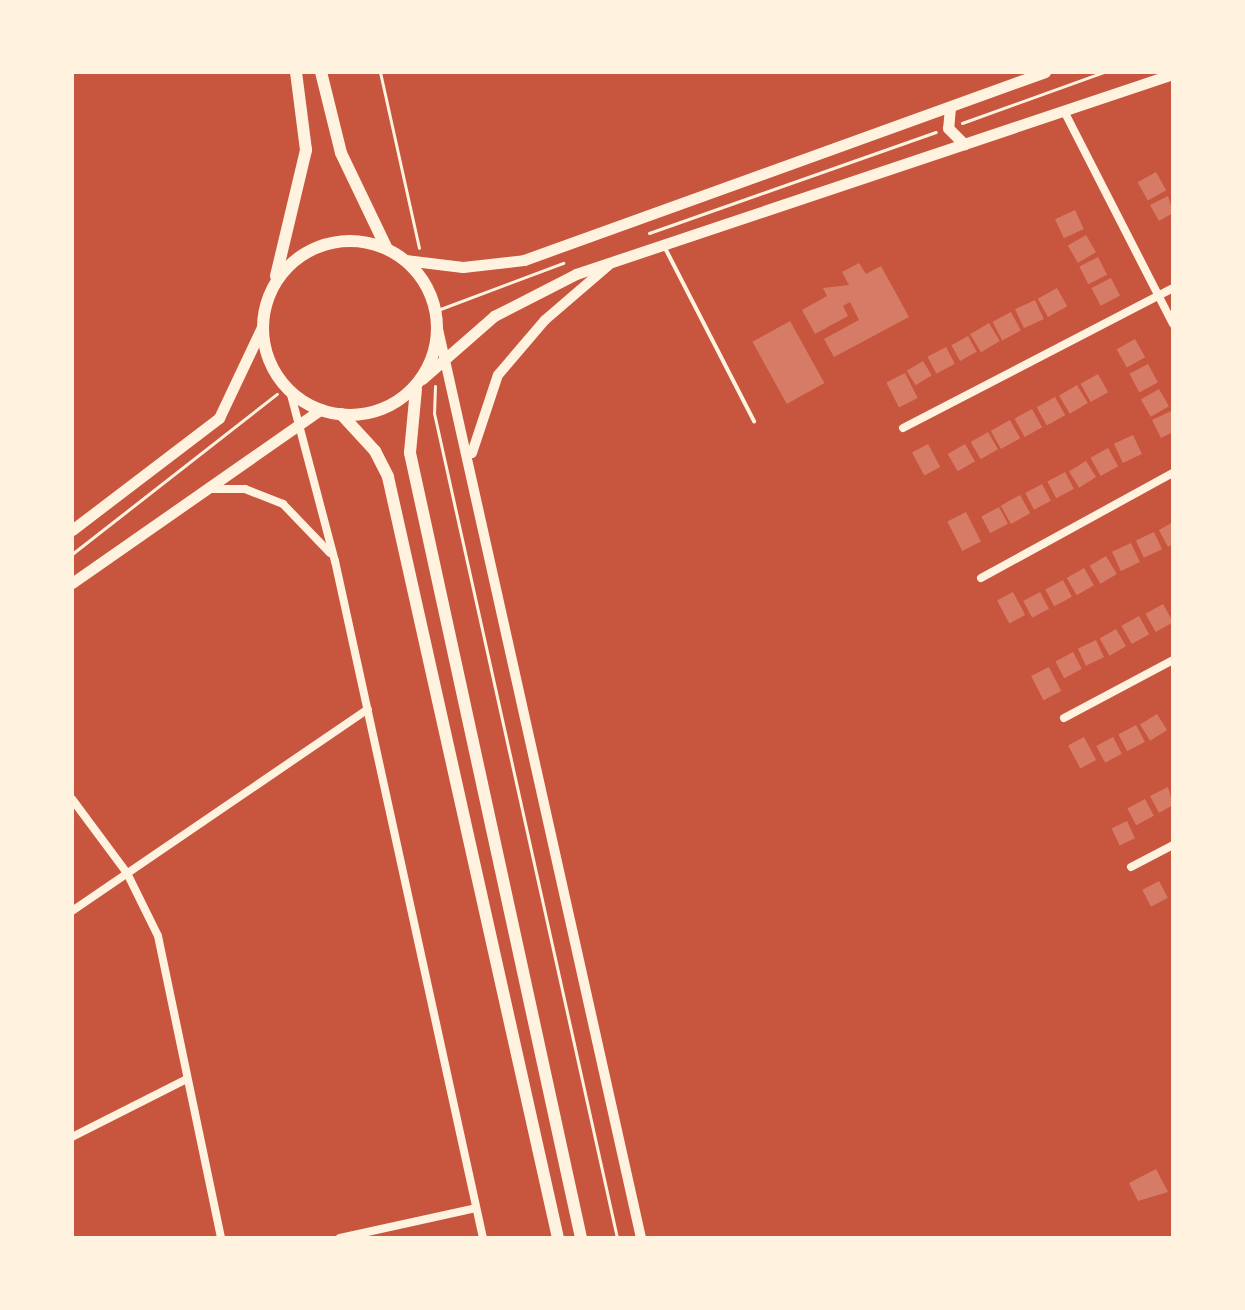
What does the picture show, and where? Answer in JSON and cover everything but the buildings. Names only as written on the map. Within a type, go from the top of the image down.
[{"type":"main road","points":[[72,530],[219,418],[250,364],[263,325],[306,150],[296,72]]},
{"type":"main road","points":[[321,72],[341,153],[387,249]]},
{"type":"main road","points":[[405,260],[421,263],[524,260],[1045,72]]},
{"type":"main road","points":[[263,325],[265,349],[287,388],[321,409],[341,414],[382,409],[419,384],[494,316],[617,258],[1064,111],[1148,77],[1173,74]]},
{"type":"main road","points":[[950,107],[948,128],[964,144]]},
{"type":"main road","points":[[273,286],[303,254],[324,245],[348,241],[387,249],[405,260],[423,279],[435,311],[438,329],[419,384],[410,453],[581,1238]]},
{"type":"main road","points":[[72,583],[321,409]]},
{"type":"main road","points":[[341,414],[388,477],[558,1238]]},
{"type":"street","points":[[1064,111],[1173,324]]},
{"type":"street","points":[[472,475],[476,427],[498,375],[545,320],[617,258]]},
{"type":"street","points":[[903,428],[1173,288]]},
{"type":"street","points":[[438,329],[641,1238]]},
{"type":"street","points":[[287,388],[335,561],[483,1238]]},
{"type":"street","points":[[981,578],[1173,473]]},
{"type":"street","points":[[206,489],[245,489],[283,504],[335,561]]},
{"type":"street","points":[[1064,718],[1173,660]]},
{"type":"street","points":[[72,911],[368,709]]},
{"type":"street","points":[[72,799],[127,873],[162,948],[185,1080],[221,1238]]},
{"type":"street","points":[[1131,867],[1173,845]]},
{"type":"street","points":[[72,1137],[185,1080]]},
{"type":"street","points":[[340,1238],[476,1208]]},
{"type":"lane","points":[[662,242],[754,421]]},
{"type":"path","points":[[380,72],[421,263]]},
{"type":"path","points":[[646,234],[1104,72]]},
{"type":"path","points":[[435,311],[575,259]]},
{"type":"path","points":[[436,368],[434,413],[617,1238]]},
{"type":"path","points":[[72,554],[175,480],[287,388]]}]
